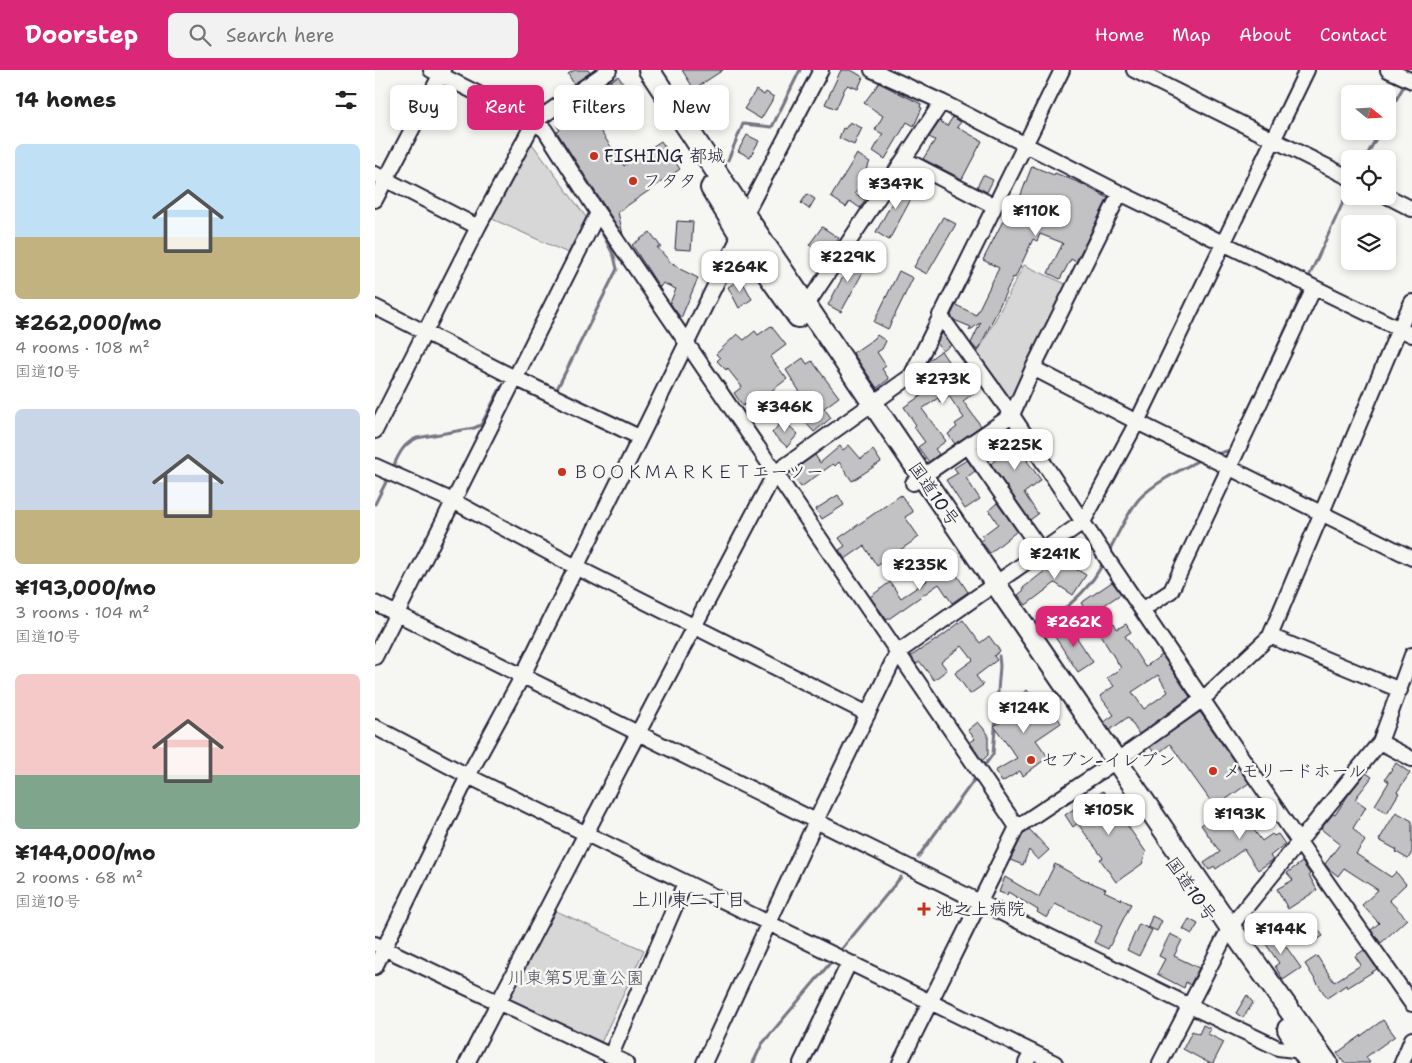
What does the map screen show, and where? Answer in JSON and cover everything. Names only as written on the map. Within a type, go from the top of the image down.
[{"type":"highway","name":"国道10号","points":[[635,70],[741,235],[867,407],[1308,1052],[1327,1063]]},
{"type":"highway","name":"国道10号","points":[[649,70],[806,306],[867,407]]},
{"type":"street","points":[[544,115],[609,70]]},
{"type":"street","points":[[375,967],[380,946],[468,776],[523,675],[639,437],[741,235],[745,216],[821,70]]},
{"type":"street","points":[[872,70],[942,102],[1025,146],[1412,335]]},
{"type":"street","points":[[467,1063],[775,473],[911,376],[1062,70]]},
{"type":"street","points":[[1134,70],[1341,173]]},
{"type":"street","points":[[704,1063],[816,821],[897,653],[1083,522],[1137,422],[1307,70]]},
{"type":"street","points":[[375,200],[380,177],[438,71],[467,86]]},
{"type":"street","points":[[806,306],[942,102]]},
{"type":"street","points":[[544,129],[1017,828]]},
{"type":"street","points":[[375,431],[478,227],[530,130]]},
{"type":"street","points":[[904,159],[994,206]]},
{"type":"street","points":[[380,177],[478,227]]},
{"type":"street","points":[[917,480],[1012,415],[1033,368],[1120,193]]},
{"type":"street","points":[[1396,201],[1412,209]]},
{"type":"street","points":[[375,657],[599,213]]},
{"type":"street","points":[[1142,610],[1171,591],[1227,465],[1314,288]]},
{"type":"street","points":[[900,1063],[1017,828],[1203,698],[1270,636],[1412,302]]},
{"type":"street","points":[[375,307],[515,378],[639,437]]},
{"type":"street","points":[[940,315],[1012,415],[1098,546],[1299,842],[1412,1004]]},
{"type":"street","points":[[1033,368],[1137,422],[1323,512],[1412,558]]},
{"type":"street","points":[[968,446],[1042,552]]},
{"type":"street","points":[[375,466],[453,501],[576,566],[868,714]]},
{"type":"street","points":[[375,603],[1189,1006],[1278,1048],[1308,1052]]},
{"type":"street","points":[[1270,636],[1399,690]]},
{"type":"street","points":[[1160,1063],[1227,932],[1380,742],[1412,655]]},
{"type":"street","points":[[375,727],[468,776],[931,1002],[1029,1057],[1055,1063]]},
{"type":"street","points":[[1380,742],[1412,759]]},
{"type":"street","points":[[611,1055],[685,882]]},
{"type":"street","points":[[380,946],[626,1063]]},
{"type":"street","points":[[801,1063],[849,963]]},
{"type":"street","points":[[1402,1063],[1412,1040]]},
{"type":"green space","points":[[530,141],[586,217],[568,253],[490,218]]},
{"type":"green space","points":[[1024,265],[1068,285],[1011,399],[1005,402],[975,358]]},
{"type":"green space","name":"川東第5児童公園","points":[[554,910],[644,950],[599,1047],[507,1001]]},
{"type":"building","points":[[575,70],[588,70],[590,73],[574,84],[568,74]]},
{"type":"building","points":[[682,70],[723,70],[700,85],[691,85]]},
{"type":"building","points":[[841,70],[851,70],[863,77],[858,89],[848,85],[845,88],[836,109],[825,104]]},
{"type":"building","points":[[618,76],[624,85],[605,85]]},
{"type":"building","points":[[879,83],[921,104],[920,107],[922,108],[914,126],[907,122],[885,159],[873,151],[883,134],[875,130],[883,116],[864,103]]},
{"type":"building","points":[[756,90],[764,95],[766,92],[774,97],[761,119],[744,109]]},
{"type":"building","points":[[953,117],[961,122],[957,127],[982,141],[962,179],[923,159],[935,140],[929,137],[940,121],[947,126]]},
{"type":"building","points":[[850,122],[862,128],[854,145],[839,138],[843,128],[845,129]]},
{"type":"building","points":[[560,130],[599,130],[624,166],[661,141],[680,169],[618,212],[623,235],[557,132]]},
{"type":"building","points":[[747,135],[759,141],[750,157],[738,151]]},
{"type":"building","points":[[857,154],[870,162],[866,169],[869,171],[855,193],[865,200],[860,208],[850,201],[846,207],[831,197]]},
{"type":"building","points":[[1032,166],[1080,183],[1108,198],[1076,262],[1071,259],[1060,279],[1048,273],[1063,243],[1040,234],[1037,241],[1033,239],[978,351],[971,343],[981,322],[969,331],[971,327],[954,320],[951,315],[956,305],[976,315],[999,268],[983,260],[1006,215],[1012,218]]},
{"type":"building","points":[[983,175],[993,180],[987,192],[977,187]]},
{"type":"building","points":[[904,181],[917,188],[889,240],[876,232]]},
{"type":"building","points":[[807,194],[815,199],[809,209],[801,203]]},
{"type":"building","points":[[943,217],[956,224],[927,274],[914,267]]},
{"type":"building","points":[[677,221],[693,222],[691,250],[675,249]]},
{"type":"building","points":[[822,227],[839,238],[827,257],[809,245]]},
{"type":"building","points":[[650,232],[661,247],[657,247],[673,265],[673,263],[680,269],[698,278],[681,318],[670,303],[676,289],[663,283],[660,287],[658,285],[632,245]]},
{"type":"building","points":[[855,254],[869,261],[841,312],[828,305]]},
{"type":"building","points":[[899,271],[913,278],[888,329],[874,322]]},
{"type":"building","points":[[741,279],[752,299],[739,308],[728,287]]},
{"type":"building","points":[[771,326],[786,345],[770,357],[787,379],[763,397],[743,406],[734,393],[742,387],[727,368],[726,370],[717,361],[720,358],[716,354],[737,334],[744,340],[755,331],[758,335]]},
{"type":"building","points":[[942,333],[951,345],[943,351],[937,343]]},
{"type":"building","points":[[877,335],[886,341],[882,349],[877,352],[886,366],[882,369],[889,379],[877,388],[853,353]]},
{"type":"building","points":[[941,351],[957,374],[966,367],[974,378],[970,381],[977,391],[963,401],[981,426],[955,444],[948,434],[957,427],[955,424],[964,418],[949,396],[940,402],[938,398],[922,409],[946,441],[935,449],[939,454],[929,462],[918,447],[925,442],[914,427],[916,425],[904,407],[931,389],[928,384],[935,379],[925,367],[929,360]]},
{"type":"building","points":[[803,358],[807,364],[812,361],[839,397],[824,408],[831,418],[814,432],[805,422],[814,414],[786,370]]},
{"type":"building","points":[[783,420],[798,434],[787,447],[772,433]]},
{"type":"building","points":[[1007,429],[1041,480],[1024,493],[1038,514],[1030,520],[991,464],[1001,455],[991,440]]},
{"type":"building","points":[[849,445],[861,459],[873,450],[881,462],[852,481],[839,462],[835,466],[833,464],[801,487],[790,473],[815,455],[820,463],[840,446],[843,450]]},
{"type":"building","points":[[967,460],[975,471],[966,478],[980,499],[965,509],[946,480],[958,473],[954,468]]},
{"type":"building","points":[[838,495],[844,505],[822,519],[816,509]]},
{"type":"building","points":[[901,495],[913,512],[905,517],[919,537],[877,566],[864,546],[845,559],[839,550],[845,546],[839,538]]},
{"type":"building","points":[[997,503],[1017,531],[990,553],[981,541],[984,539],[982,536],[998,524],[989,510]]},
{"type":"building","points":[[1073,555],[1080,566],[1076,569],[1086,575],[1073,595],[1055,583],[1026,605],[1018,595],[1024,590],[1023,588],[1046,570],[1047,572]]},
{"type":"building","points":[[949,560],[968,592],[952,603],[939,584],[887,620],[870,597],[890,582],[901,598],[927,581],[924,576]]},
{"type":"building","points":[[1112,582],[1121,594],[1089,615],[1081,603]]},
{"type":"building","points":[[963,620],[980,643],[989,636],[1000,651],[994,656],[997,660],[976,676],[983,685],[970,694],[955,673],[973,660],[962,646],[941,662],[947,670],[934,680],[920,662],[916,664],[911,656]]},
{"type":"building","points":[[1114,623],[1117,629],[1126,624],[1131,632],[1125,636],[1145,667],[1162,655],[1190,697],[1139,734],[1128,717],[1110,730],[1104,722],[1114,715],[1100,696],[1114,686],[1107,678],[1121,668],[1099,633]],"holes":[[[1158,675],[1168,692],[1144,709],[1132,692]]]},
{"type":"building","points":[[1074,624],[1080,632],[1075,635],[1093,662],[1078,672],[1055,637]]},
{"type":"building","points":[[1027,690],[1043,714],[1051,708],[1061,723],[1036,740],[1048,757],[1023,776],[1020,771],[1002,782],[995,771],[1017,758],[994,726],[1006,719],[1002,714],[1005,711],[1003,708]]},
{"type":"building","points":[[1200,712],[1249,783],[1215,807],[1170,744],[1156,755],[1150,747]]},
{"type":"building","points":[[978,722],[988,734],[988,755],[982,761],[970,742],[975,739],[968,730]]},
{"type":"building","points":[[1396,763],[1410,773],[1397,792],[1399,793],[1387,813],[1375,805],[1389,782],[1385,779]]},
{"type":"building","points":[[1366,773],[1372,777],[1355,799],[1366,807],[1353,828],[1365,841],[1356,854],[1391,877],[1396,872],[1406,884],[1389,900],[1407,919],[1381,943],[1371,930],[1379,923],[1362,905],[1378,890],[1344,868],[1338,876],[1329,869],[1325,864],[1340,844],[1321,829],[1333,814],[1335,815]]},
{"type":"building","points":[[1103,791],[1146,852],[1142,864],[1116,882],[1100,859],[1103,858],[1078,824],[1079,822],[1073,827],[1065,815],[1084,802],[1086,804]]},
{"type":"building","points":[[1252,805],[1259,814],[1248,822],[1262,841],[1272,834],[1274,836],[1278,834],[1285,844],[1270,856],[1273,860],[1258,870],[1244,849],[1216,869],[1214,866],[1209,870],[1204,863],[1220,852],[1201,825],[1218,812],[1227,824]]},
{"type":"building","points":[[1396,812],[1412,821],[1412,852],[1408,859],[1379,840]]},
{"type":"building","points":[[1029,829],[1049,850],[1038,860],[1029,850],[1023,865],[1010,860],[1023,834]]},
{"type":"building","points":[[1302,862],[1317,890],[1288,909],[1277,889],[1293,880],[1287,873]]},
{"type":"building","points":[[1055,864],[1078,877],[1106,889],[1104,891],[1131,904],[1108,949],[1094,942],[1102,926],[1055,904],[1047,918],[1037,912],[1038,910],[1008,892],[1007,895],[999,892],[1005,877],[1039,897]]},
{"type":"building","points":[[1152,916],[1162,921],[1157,931],[1148,927]]},
{"type":"building","points":[[1189,919],[1198,924],[1192,934],[1183,929]]},
{"type":"building","points":[[1139,924],[1152,930],[1139,956],[1127,950]]},
{"type":"building","points":[[1273,928],[1301,968],[1283,980],[1275,966],[1279,963],[1261,937]]},
{"type":"building","points":[[1317,928],[1323,936],[1312,943],[1307,935]]},
{"type":"building","points":[[1170,934],[1182,940],[1174,956],[1199,968],[1190,985],[1186,982],[1184,988],[1157,974],[1165,959],[1159,956]]},
{"type":"building","points":[[1364,950],[1377,969],[1347,988],[1346,985],[1327,998],[1305,964],[1317,956],[1334,982],[1361,965],[1355,956]]},
{"type":"building","points":[[1247,995],[1253,1003],[1243,1018],[1236,1013]]},
{"type":"building","points":[[1383,1020],[1395,1036],[1366,1057],[1370,1063],[1344,1063],[1337,1053]]},
{"type":"building","points":[[1203,1025],[1211,1029],[1208,1034],[1224,1042],[1213,1063],[1209,1063],[1183,1049],[1192,1031],[1199,1034]]},
{"type":"waterway","points":[[728,160],[743,124],[772,127],[800,70]]},
{"type":"waterway","points":[[1396,100],[1406,82]]},
{"type":"waterway","points":[[539,135],[575,190]]},
{"type":"waterway","points":[[1370,150],[1375,140]]},
{"type":"waterway","points":[[1307,281],[1342,205]]},
{"type":"waterway","points":[[557,389],[617,269],[614,256],[599,227]]},
{"type":"waterway","points":[[1244,420],[1305,287]]},
{"type":"waterway","points":[[393,467],[405,446],[412,440],[481,425],[501,387]]},
{"type":"waterway","points":[[1214,455],[1231,448]]},
{"type":"waterway","points":[[1108,553],[1126,518],[1139,499],[1160,482],[1201,459]]},
{"type":"waterway","points":[[375,504],[387,480]]},
{"type":"waterway","points":[[1052,618],[1082,593],[1104,561]]},
{"type":"waterway","points":[[984,766],[993,754],[1000,666],[999,656]]},
{"type":"waterway","points":[[918,857],[974,780]]},
{"type":"waterway","points":[[841,950],[901,877]]},
{"type":"waterway","points":[[753,1063],[762,1044],[831,962]]},
{"type":"place","name":"FISHING 都城","points":[[594,156]]},
{"type":"place","name":"フタタ","points":[[633,181]]},
{"type":"place","name":"ＢＯＯＫＭＡＲＫＥＴエーツー","points":[[562,472]]},
{"type":"place","name":"セブン-イレブン","points":[[1031,760]]},
{"type":"place","name":"メモリードホール","points":[[1213,771]]},
{"type":"place","name":"池之上病院","points":[[924,909]]},
{"type":"district","name":"上川東二丁目","points":[[689,899]]}]
